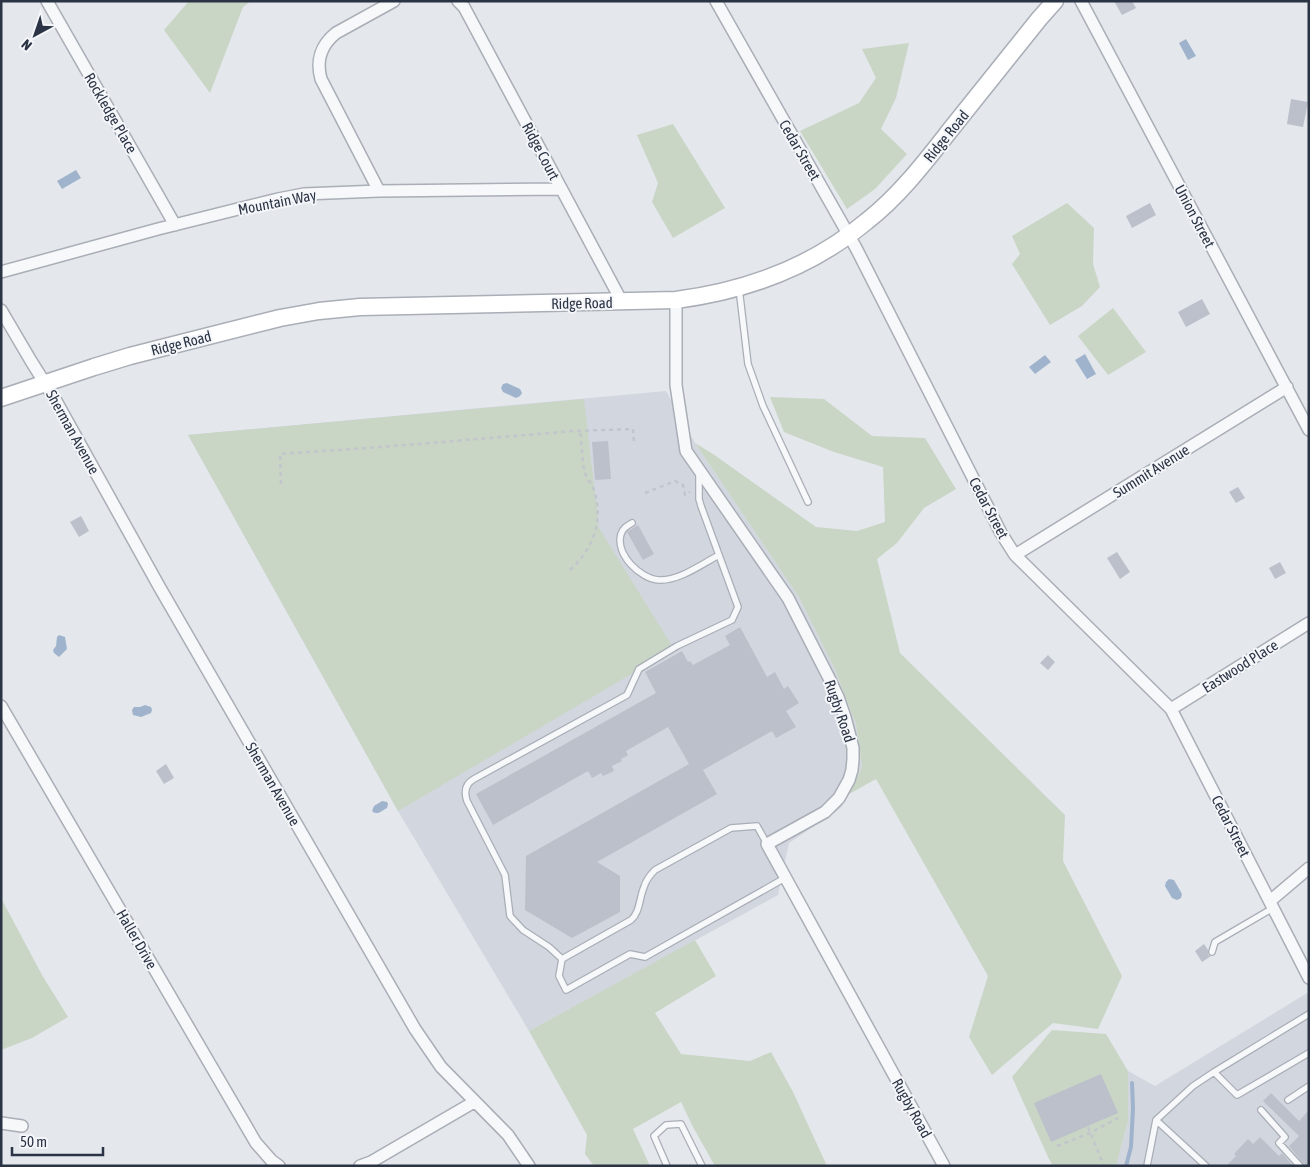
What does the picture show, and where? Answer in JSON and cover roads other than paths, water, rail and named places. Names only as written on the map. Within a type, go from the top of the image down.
[{"type":"main road","name":"Ridge Road","points":[[1,398],[147,351],[280,318],[319,311],[367,307],[676,300],[700,297],[739,288],[771,277],[814,257],[849,235],[884,207],[914,175],[1051,3]]},
{"type":"street","name":"Rockledge Place","points":[[47,1],[175,225]]},
{"type":"street","points":[[379,191],[321,79],[319,64],[322,49],[330,38],[394,1]]},
{"type":"street","name":"Ridge Court","points":[[458,1],[464,7],[622,302]]},
{"type":"street","name":"Cedar Street","points":[[716,1],[849,235],[1001,533],[1015,555],[1171,709],[1309,978]]},
{"type":"street","name":"Union Street","points":[[1081,1],[1309,430]]},
{"type":"street","name":"Mountain Way","points":[[1,272],[175,225],[304,194],[379,191],[561,189]]},
{"type":"street","name":"Rugby Road","points":[[676,300],[676,385],[686,450],[788,598],[830,678],[845,717],[853,748],[849,780],[839,798],[825,812],[767,844],[944,1166]]},
{"type":"street","name":"Sherman Avenue","points":[[1,310],[66,418],[160,588],[415,1029],[441,1067],[508,1135],[529,1166]]},
{"type":"street","name":"Summit Avenue","points":[[1015,555],[1287,387]]},
{"type":"street","name":"Eastwood Place","points":[[1171,709],[1309,623]]},
{"type":"street","name":"Haller Drive","points":[[1,706],[256,1143],[279,1166]]},
{"type":"street","points":[[1272,904],[1309,868]]},
{"type":"street","points":[[360,1166],[372,1162],[474,1102]]},
{"type":"street","points":[[1,1123],[22,1126]]},
{"type":"lane","points":[[739,288],[748,364],[764,406],[808,502]]},
{"type":"lane","points":[[562,959],[549,947],[523,930],[510,916],[505,876],[467,801],[466,787],[470,781],[627,695],[639,669],[677,646],[732,620],[738,607],[699,499],[700,469]]},
{"type":"lane","points":[[632,522],[625,527],[621,534],[621,544],[630,564],[647,578],[657,580],[674,579],[719,555]]},
{"type":"lane","points":[[562,959],[631,920],[638,912],[644,886],[655,870],[731,828],[757,826],[767,844]]},
{"type":"lane","points":[[562,959],[559,976],[566,990],[630,954],[645,957],[785,878]]},
{"type":"lane","points":[[1212,952],[1216,942],[1272,904]]},
{"type":"lane","points":[[1147,1166],[1156,1120],[1193,1086],[1309,1014]]},
{"type":"lane","points":[[1214,1072],[1237,1095],[1309,1053]]},
{"type":"lane","points":[[1288,1100],[1309,1086]]},
{"type":"lane","points":[[1260,1110],[1285,1137],[1279,1144],[1300,1166]]},
{"type":"lane","points":[[1156,1120],[1206,1166]]},
{"type":"lane","points":[[668,1166],[654,1136],[666,1125],[681,1124],[702,1166]]},
{"type":"water","points":[[1186,39],[1196,56],[1188,60],[1179,43]]},
{"type":"water","points":[[76,170],[81,178],[62,189],[57,181]]},
{"type":"water","points":[[1085,354],[1096,374],[1087,379],[1075,360]]},
{"type":"water","points":[[1045,355],[1051,362],[1035,374],[1029,367]]},
{"type":"water","points":[[507,383],[520,389],[522,393],[520,396],[516,398],[503,392],[501,388],[503,384]]},
{"type":"water","points":[[59,635],[65,637],[67,649],[59,657],[53,650]]},
{"type":"water","points":[[145,705],[151,707],[151,713],[141,717],[133,715],[132,710],[134,707]]},
{"type":"water","points":[[382,801],[387,802],[387,808],[378,813],[372,811],[374,806]]},
{"type":"water","points":[[1169,879],[1174,880],[1182,894],[1181,898],[1177,900],[1172,898],[1165,886]]},
{"type":"waterway","points":[[1126,1166],[1131,1147],[1132,1083]]}]
